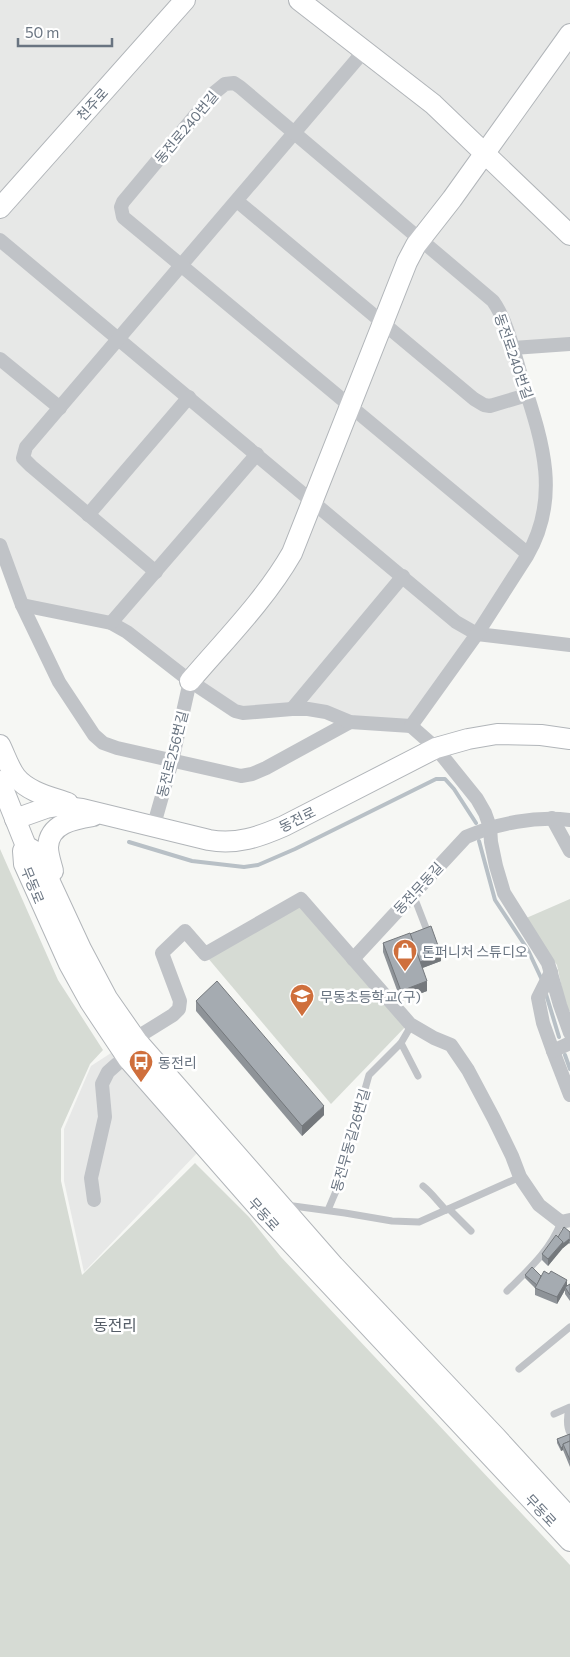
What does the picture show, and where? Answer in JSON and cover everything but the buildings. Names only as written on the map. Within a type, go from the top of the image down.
[{"type":"main road","name":"천주로","points":[[0,208],[185,0]]},
{"type":"main road","points":[[298,0],[433,104],[570,235]]},
{"type":"main road","points":[[190,681],[264,594],[283,568],[300,535],[407,262],[420,239],[452,199],[570,34]]},
{"type":"main road","name":"동전로","points":[[15,819],[46,808],[58,806],[222,842],[258,837],[284,826],[436,748],[468,739],[497,734],[541,735],[570,739]]},
{"type":"main road","points":[[0,745],[15,776],[30,788],[103,815]]},
{"type":"main road","name":"무동로","points":[[0,781],[26,846],[36,852],[81,949],[107,998],[137,1041],[334,1266],[570,1518]]},
{"type":"main road","points":[[59,902],[48,846],[52,835],[58,827],[65,823],[76,819],[103,815]]},
{"type":"main road","name":"무동로","points":[[26,846],[23,851],[24,864],[69,964],[90,1002],[128,1059],[264,1214],[570,1541]]},
{"type":"street","points":[[156,572],[31,466],[23,458],[26,447],[364,52]]},
{"type":"street","name":"동전로240번길","points":[[411,726],[477,634],[528,554],[535,542],[541,523],[546,478],[545,458],[536,421],[513,348],[498,308],[493,301],[234,84],[224,84],[214,93],[123,202],[121,207],[123,217],[528,554]]},
{"type":"street","points":[[237,200],[474,399],[484,404],[498,404],[527,395]]},
{"type":"street","points":[[0,240],[456,622],[477,634],[570,645]]},
{"type":"street","points":[[513,348],[570,344]]},
{"type":"street","points":[[0,359],[60,408]]},
{"type":"street","points":[[88,515],[189,398]]},
{"type":"street","points":[[111,623],[257,454]]},
{"type":"street","points":[[0,545],[22,605],[59,682],[94,735],[103,743],[230,775],[241,776],[266,768],[350,722]]},
{"type":"street","points":[[292,709],[403,576]]},
{"type":"street","points":[[22,605],[111,623],[127,632],[190,681],[235,711],[243,713],[308,709],[326,712],[350,722],[411,726],[436,748],[486,813],[496,866],[504,893],[550,968],[570,1033]]},
{"type":"street","name":"동전로256번길","points":[[153,828],[172,761],[190,681]]},
{"type":"street","points":[[552,818],[570,850]]},
{"type":"street","name":"동전무동길","points":[[353,959],[466,837],[490,827],[552,818],[570,820]]},
{"type":"street","points":[[144,1033],[174,1015],[179,1009],[180,1001],[162,953],[186,931],[205,954],[301,899],[410,1024],[434,1038],[451,1045],[459,1055],[512,1156],[520,1177],[539,1204],[566,1221]]},
{"type":"street","points":[[550,968],[538,998],[552,1051],[570,1095]]},
{"type":"street","points":[[552,1051],[570,1043]]},
{"type":"street","points":[[94,1200],[91,1178],[105,1117],[102,1084],[108,1072],[117,1064]]},
{"type":"lane","points":[[409,898],[416,902],[428,933]]},
{"type":"lane","name":"동전무동길26번길","points":[[328,1210],[339,1184],[352,1125],[360,1107],[369,1075],[401,1043],[410,1024]]},
{"type":"lane","points":[[401,1043],[418,1076]]},
{"type":"lane","name":"동전무동길26번길","points":[[278,1203],[392,1221],[419,1222],[520,1177]]},
{"type":"lane","points":[[423,1186],[471,1231]]},
{"type":"lane","points":[[507,1291],[544,1253],[566,1221]]},
{"type":"lane","points":[[519,1369],[570,1326]]},
{"type":"lane","points":[[554,1414],[570,1408]]},
{"type":"lane","points":[[570,1408],[567,1417],[570,1433]]},
{"type":"shaded area","points":[[0,0],[570,0],[570,344],[513,348],[536,421],[541,523],[411,726],[326,712],[250,713],[127,632],[22,605],[0,545]]},
{"type":"shaded area","points":[[0,849],[58,980],[103,1050],[90,1064],[61,1129],[61,1181],[82,1275],[195,1163],[249,1217],[281,1257],[570,1565],[570,1657],[0,1657]]},
{"type":"shaded area","points":[[570,899],[570,1011],[567,1012],[557,965],[524,919]]},
{"type":"shaded area","name":"무동초등학교(구)","points":[[301,903],[408,1024],[331,1104],[207,957]]},
{"type":"shaded area","points":[[111,1053],[198,1152],[84,1272],[64,1181],[64,1129],[91,1066]]},
{"type":"waterway","points":[[129,842],[192,861],[244,867],[258,865],[295,849],[436,779],[445,779],[454,789],[476,823]]},
{"type":"waterway","points":[[479,841],[495,900],[528,950],[542,980]]},
{"type":"waterway","points":[[546,994],[559,1037]]},
{"type":"waterway","points":[[565,1055],[570,1069]]},
{"type":"place","name":"톤퍼니처 스튜디오","points":[[405,972]]},
{"type":"place","name":"무동초등학교(구)","points":[[302,1017]]},
{"type":"place","name":"동전리","points":[[141,1083]]},
{"type":"district","name":"동전리","points":[[115,1324]]}]
